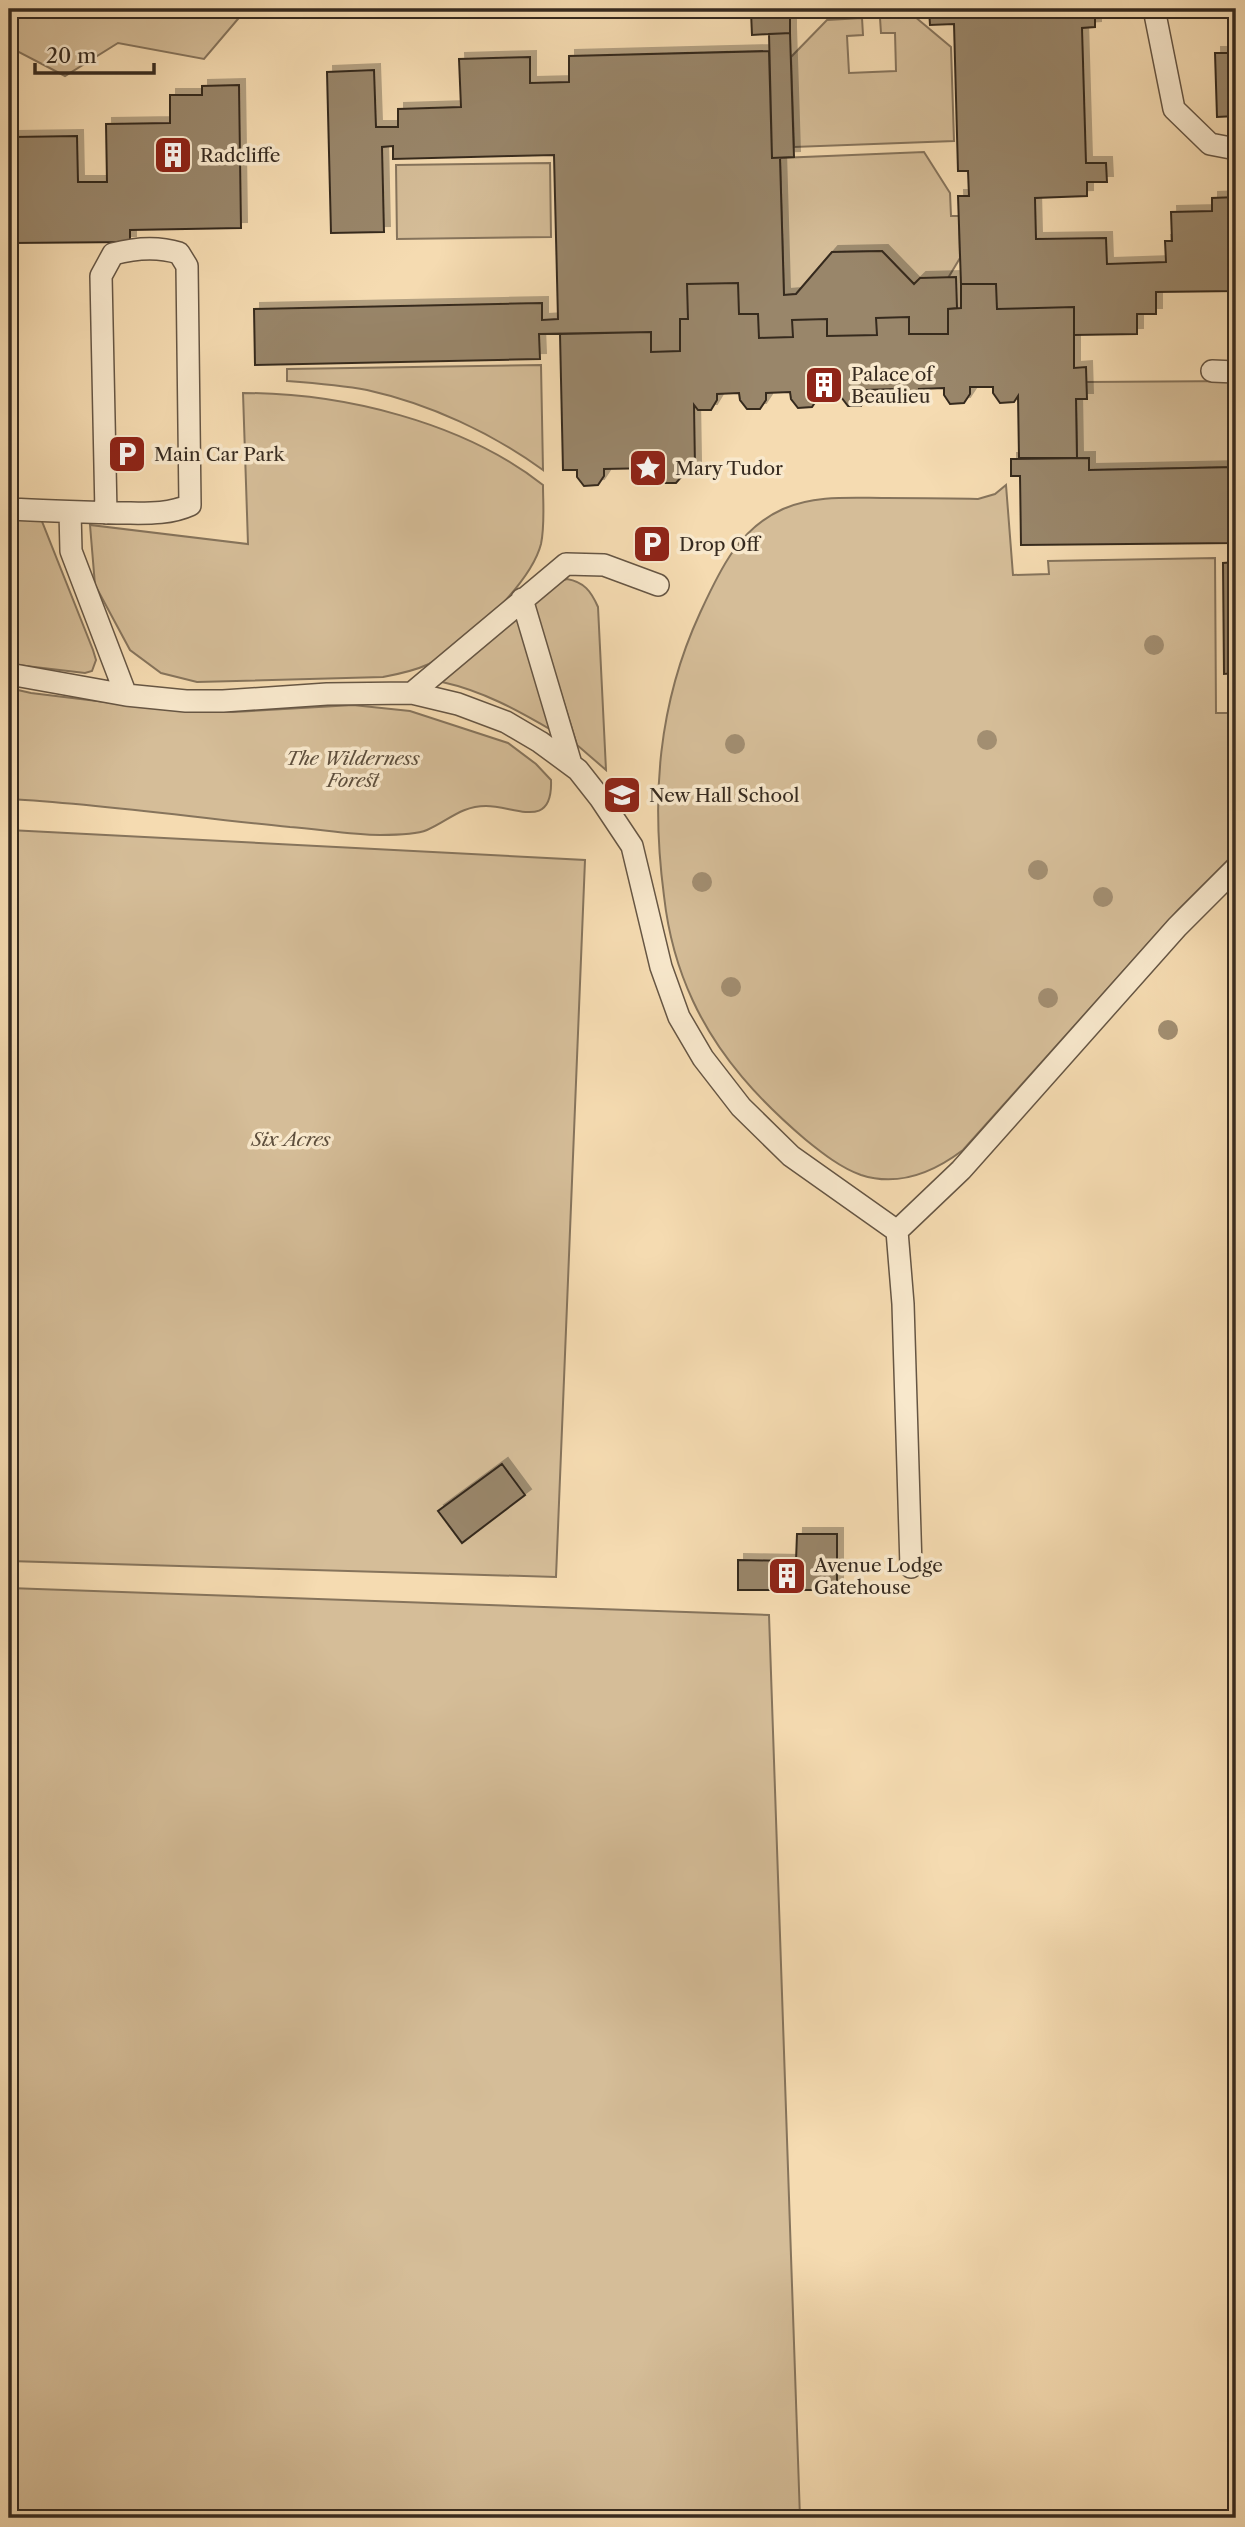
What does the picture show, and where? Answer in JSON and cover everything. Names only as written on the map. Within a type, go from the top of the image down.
[{"type":"lane","points":[[1154,9],[1174,109],[1210,144],[1236,149]]},
{"type":"lane","points":[[9,505],[10,509],[106,513],[161,513],[178,511],[190,505],[187,267],[179,253],[166,249],[132,249],[113,254],[101,276],[106,513]]},
{"type":"lane","points":[[1212,372],[1236,372]]},
{"type":"lane","points":[[70,512],[71,551],[126,695]]},
{"type":"lane","points":[[412,693],[566,564],[604,565],[658,584]]},
{"type":"lane","points":[[522,599],[571,764]]},
{"type":"lane","points":[[9,674],[126,695],[186,701],[412,693],[458,704],[506,722],[571,764],[600,798],[632,846],[661,967],[679,1017],[704,1058],[741,1107],[791,1156],[897,1231]]},
{"type":"lane","points":[[897,1231],[961,1170],[1177,927],[1236,868]]},
{"type":"lane","points":[[897,1231],[903,1304],[911,1567]]},
{"type":"green space","points":[[9,9],[251,9],[250,12],[243,13],[204,59],[118,43],[65,76],[9,47]]},
{"type":"green space","points":[[914,16],[951,47],[954,141],[794,147],[791,57],[827,20],[862,18],[863,35],[847,36],[849,73],[896,71],[895,33],[881,33],[880,18]]},
{"type":"green space","points":[[924,152],[950,193],[951,216],[959,216],[960,258],[948,278],[914,284],[882,251],[832,252],[796,294],[784,295],[780,158]]},
{"type":"green space","points":[[550,163],[551,237],[397,239],[396,165]]},
{"type":"green space","points":[[541,365],[543,470],[482,432],[414,403],[357,388],[287,381],[287,369]]},
{"type":"green space","points":[[1236,381],[1236,467],[1089,470],[1089,458],[1077,458],[1076,399],[1086,399],[1086,382]]},
{"type":"green space","points":[[243,393],[321,399],[400,415],[476,444],[511,463],[543,485],[542,537],[535,560],[511,594],[478,628],[444,655],[412,670],[383,677],[197,682],[161,673],[130,650],[95,585],[90,525],[248,544]]},
{"type":"green space","points":[[1006,485],[1013,575],[1049,574],[1048,561],[1215,558],[1216,713],[1236,713],[1236,852],[1178,910],[963,1150],[928,1171],[902,1178],[875,1178],[861,1175],[832,1160],[773,1110],[728,1059],[693,1001],[671,937],[660,859],[659,787],[667,717],[686,647],[715,582],[742,540],[767,518],[783,509],[820,499],[978,499],[995,494]]},
{"type":"green space","points":[[9,515],[41,519],[93,650],[96,660],[92,671],[85,673],[9,664]]},
{"type":"green space","points":[[567,579],[586,588],[598,607],[606,770],[577,745],[533,603],[558,582]]},
{"type":"green space","points":[[517,615],[553,731],[486,696],[442,682],[447,672]]},
{"type":"green space","name":"The Wilderness Forest","points":[[9,688],[163,709],[233,712],[353,705],[410,711],[508,743],[536,764],[551,780],[550,796],[546,806],[539,811],[486,806],[469,808],[422,832],[385,835],[9,799]]},
{"type":"green space","name":"Six Acres","points":[[9,830],[585,860],[556,1577],[9,1561]]},
{"type":"green space","points":[[9,1588],[769,1615],[800,2518],[9,2518]]},
{"type":"building","points":[[712,9],[818,9],[790,10],[790,33],[752,35],[751,12],[713,14]]},
{"type":"building","points":[[929,9],[1095,9],[1095,27],[1082,28],[1086,163],[1106,163],[1107,182],[1087,182],[1087,196],[1035,198],[1036,239],[1106,238],[1107,264],[1166,262],[1165,241],[1172,241],[1171,212],[1212,211],[1212,198],[1236,197],[1236,291],[1156,292],[1156,314],[1137,314],[1137,334],[1074,335],[1074,307],[997,309],[996,284],[961,284],[958,196],[969,196],[968,171],[958,171],[954,24],[930,25]]},
{"type":"building","points":[[790,33],[794,157],[772,158],[769,34]]},
{"type":"building","points":[[769,51],[772,158],[780,158],[784,295],[796,294],[832,252],[882,251],[914,284],[920,278],[956,277],[957,308],[948,309],[948,334],[909,334],[909,317],[876,318],[877,335],[827,336],[827,319],[792,320],[793,337],[759,338],[758,314],[739,314],[738,283],[687,284],[688,319],[680,319],[680,351],[651,352],[651,332],[539,334],[540,359],[255,365],[254,309],[542,303],[542,320],[558,319],[554,155],[393,159],[393,146],[382,147],[384,232],[331,233],[327,72],[374,70],[376,127],[398,127],[398,109],[461,107],[459,59],[530,57],[530,83],[569,82],[569,56]]},
{"type":"building","points":[[1215,53],[1236,53],[1236,116],[1217,117]]},
{"type":"building","name":"Radcliffe","points":[[239,85],[241,228],[130,230],[130,242],[12,243],[9,172],[13,172],[12,137],[77,136],[78,182],[107,182],[106,124],[170,123],[170,95],[202,95],[202,86]]},
{"type":"building","name":"Palace of Beaulieu","points":[[738,283],[739,314],[758,314],[759,338],[793,337],[792,320],[827,319],[827,336],[877,335],[876,318],[909,317],[909,334],[948,334],[948,309],[961,308],[961,284],[996,284],[997,309],[1074,307],[1074,368],[1086,367],[1087,399],[1076,399],[1077,458],[1019,458],[1018,396],[1014,402],[1000,403],[993,393],[993,387],[970,387],[970,394],[964,403],[950,404],[944,395],[944,388],[919,389],[920,395],[914,405],[900,405],[893,396],[893,389],[867,390],[867,397],[861,406],[848,406],[841,397],[841,391],[817,391],[818,398],[812,407],[798,408],[791,399],[790,392],[766,393],[766,400],[760,409],[747,409],[740,400],[739,393],[717,394],[717,400],[711,410],[698,410],[694,405],[695,467],[682,467],[683,475],[676,483],[663,483],[656,475],[655,468],[604,469],[604,476],[598,485],[584,486],[577,477],[577,470],[563,470],[560,334],[651,332],[651,352],[680,351],[680,319],[688,319],[687,284]]},
{"type":"building","points":[[1089,458],[1089,470],[1236,467],[1236,543],[1021,545],[1020,476],[1011,476],[1011,459]]},
{"type":"building","points":[[1236,562],[1236,673],[1224,674],[1223,563]]},
{"type":"building","points":[[502,1464],[525,1495],[462,1543],[438,1511]]},
{"type":"building","name":"Avenue Lodge Gatehouse","points":[[797,1534],[837,1534],[837,1590],[738,1590],[738,1560],[796,1561]]},
{"type":"place","name":"Radcliffe","points":[[173,155]]},
{"type":"place","name":"Palace of Beaulieu","points":[[824,385]]},
{"type":"place","name":"Main Car Park","points":[[127,454]]},
{"type":"place","name":"Mary Tudor","points":[[648,468]]},
{"type":"place","name":"Drop Off","points":[[652,544]]},
{"type":"place","name":"New Hall School","points":[[622,795]]},
{"type":"place","name":"Avenue Lodge Gatehouse","points":[[787,1576]]}]
